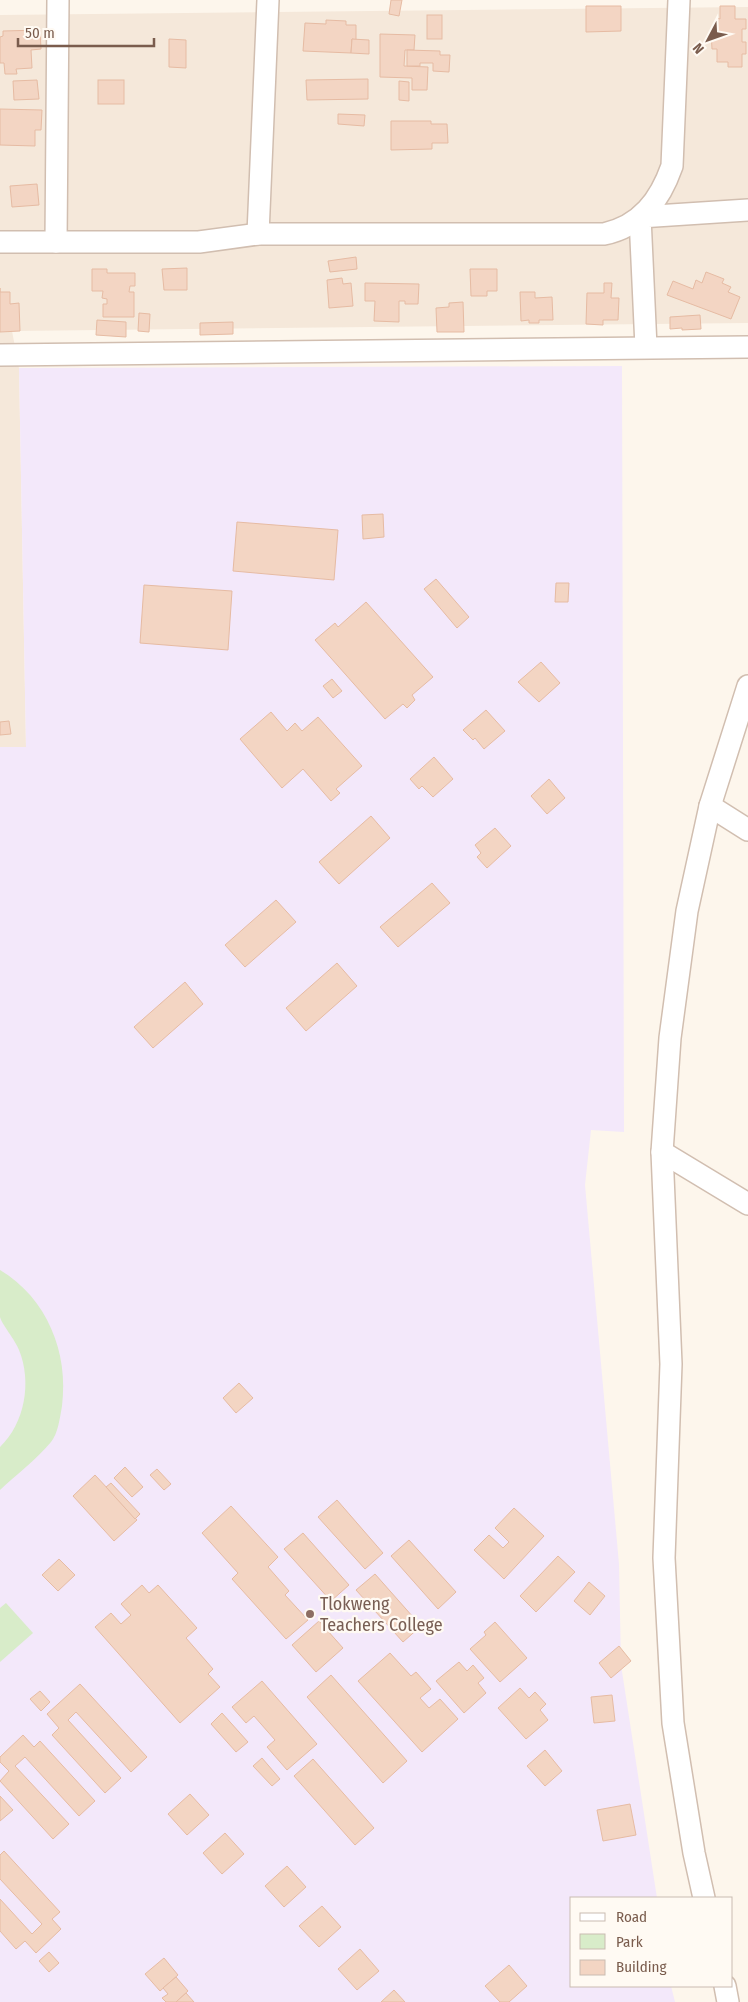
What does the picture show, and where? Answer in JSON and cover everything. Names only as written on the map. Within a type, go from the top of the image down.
[{"type":"street","points":[[56,242],[58,0]]},
{"type":"street","points":[[258,234],[268,0]]},
{"type":"street","points":[[0,242],[199,242],[258,234],[604,234],[625,227],[640,218],[663,187],[672,166],[679,0]]},
{"type":"street","points":[[640,218],[748,210]]},
{"type":"street","points":[[640,218],[646,347]]},
{"type":"street","points":[[0,355],[748,347]]},
{"type":"street","points":[[704,1897],[694,1853],[673,1723],[664,1558],[670,1364],[662,1152],[670,1038],[687,911],[710,806],[748,686]]},
{"type":"street","points":[[710,806],[748,830]]},
{"type":"street","points":[[662,1152],[748,1204]]},
{"type":"street","points":[[725,1987],[728,2002]]},
{"type":"shaded area","points":[[748,7],[748,323],[12,331],[19,368],[26,747],[0,747],[0,15]]},
{"type":"shaded area","points":[[622,366],[624,1132],[591,1130],[585,1185],[619,1564],[621,1665],[657,1897],[570,1897],[570,1987],[671,1987],[675,2002],[0,2002],[0,747],[26,747],[19,368]]},
{"type":"green space","points":[[0,1270],[16,1282],[42,1311],[58,1347],[62,1366],[63,1386],[62,1406],[53,1439],[39,1455],[0,1490],[0,1447],[9,1437],[20,1414],[24,1402],[25,1375],[19,1350],[0,1317]]},
{"type":"green space","points":[[6,1603],[33,1633],[0,1662],[0,1608]]},
{"type":"building","points":[[391,0],[402,0],[399,16],[389,14]]},
{"type":"building","points":[[586,6],[621,6],[621,31],[586,32]]},
{"type":"building","points":[[720,6],[735,6],[735,19],[746,19],[746,29],[742,29],[742,42],[746,42],[746,54],[742,54],[742,67],[728,67],[728,62],[717,62],[717,49],[712,49],[711,31],[717,31],[717,18],[720,19]]},
{"type":"building","points":[[427,15],[442,15],[442,39],[427,39]]},
{"type":"building","points":[[326,20],[346,21],[346,25],[356,25],[356,40],[352,39],[351,53],[303,51],[305,23],[326,24]]},
{"type":"building","points":[[40,30],[41,49],[31,50],[32,68],[16,69],[17,74],[5,74],[4,63],[0,63],[0,37],[3,36],[3,31]]},
{"type":"building","points":[[380,34],[415,35],[414,50],[405,50],[404,66],[428,67],[427,90],[412,90],[412,78],[380,77]]},
{"type":"building","points":[[169,39],[186,40],[186,68],[169,67]]},
{"type":"building","points":[[352,39],[369,40],[369,54],[351,53]]},
{"type":"building","points":[[407,50],[440,51],[440,55],[450,55],[449,72],[433,71],[433,63],[407,66]]},
{"type":"building","points":[[368,79],[368,99],[307,100],[306,80]]},
{"type":"building","points":[[37,80],[39,99],[14,100],[13,81]]},
{"type":"building","points":[[98,80],[124,80],[124,104],[98,104]]},
{"type":"building","points":[[399,81],[409,82],[409,101],[399,100]]},
{"type":"building","points":[[0,109],[42,110],[41,130],[35,130],[35,146],[0,145]]},
{"type":"building","points":[[338,114],[365,115],[364,126],[338,124]]},
{"type":"building","points":[[391,121],[431,121],[431,124],[447,124],[448,143],[432,143],[432,149],[391,150]]},
{"type":"building","points":[[37,184],[39,205],[12,207],[10,186]]},
{"type":"building","points":[[356,257],[357,269],[330,272],[328,261]]},
{"type":"building","points":[[187,268],[187,290],[164,290],[162,269]]},
{"type":"building","points":[[92,269],[107,269],[107,273],[135,273],[135,286],[130,286],[129,292],[134,292],[134,317],[103,317],[103,304],[107,304],[107,299],[102,298],[103,291],[92,291]]},
{"type":"building","points":[[470,269],[497,269],[497,291],[487,291],[487,296],[471,296]]},
{"type":"building","points":[[706,272],[724,279],[722,283],[731,287],[728,292],[740,297],[731,319],[667,295],[673,281],[693,289],[696,280],[702,283]]},
{"type":"building","points":[[342,278],[343,284],[351,283],[353,306],[329,308],[327,280]]},
{"type":"building","points":[[365,283],[419,284],[418,304],[405,304],[405,301],[399,301],[399,322],[374,321],[375,301],[365,301]]},
{"type":"building","points":[[604,283],[612,283],[611,298],[619,298],[618,320],[603,320],[603,325],[586,324],[587,293],[604,293]]},
{"type":"building","points":[[0,292],[10,292],[10,304],[19,303],[20,331],[0,332]]},
{"type":"building","points":[[520,292],[535,292],[535,298],[552,297],[553,320],[539,320],[539,323],[529,323],[529,320],[521,321]]},
{"type":"building","points":[[463,302],[464,332],[437,332],[436,308],[449,307],[449,303]]},
{"type":"building","points":[[139,313],[150,314],[149,332],[138,331]]},
{"type":"building","points":[[700,315],[701,329],[670,329],[670,317]]},
{"type":"building","points":[[97,320],[126,322],[126,337],[96,335]]},
{"type":"building","points":[[233,322],[233,334],[200,335],[200,323]]},
{"type":"building","points":[[383,514],[384,537],[363,539],[362,515]]},
{"type":"building","points":[[237,522],[338,530],[334,580],[233,571]]},
{"type":"building","points":[[436,579],[469,617],[457,628],[424,589]]},
{"type":"building","points":[[556,583],[569,583],[568,602],[555,602]]},
{"type":"building","points":[[144,585],[232,591],[228,650],[140,643]]},
{"type":"building","points":[[366,602],[433,677],[412,695],[415,700],[407,708],[403,704],[385,719],[315,640],[335,623],[338,627]]},
{"type":"building","points":[[541,662],[560,683],[539,702],[518,682]]},
{"type":"building","points":[[332,679],[342,691],[333,698],[323,686]]},
{"type":"building","points":[[486,710],[505,731],[484,749],[475,738],[473,740],[463,730]]},
{"type":"building","points":[[271,712],[287,731],[295,723],[302,731],[318,717],[362,766],[336,789],[340,793],[331,801],[303,769],[282,788],[240,739]]},
{"type":"building","points":[[9,721],[11,734],[0,735],[0,722]]},
{"type":"building","points":[[434,757],[453,779],[433,797],[422,786],[419,789],[410,779]]},
{"type":"building","points":[[549,779],[565,798],[547,814],[531,796]]},
{"type":"building","points":[[371,816],[390,838],[339,884],[319,862]]},
{"type":"building","points":[[495,828],[511,846],[487,868],[477,857],[481,853],[475,845]]},
{"type":"building","points":[[432,883],[450,903],[398,947],[380,927]]},
{"type":"building","points":[[276,900],[296,922],[245,967],[225,945]]},
{"type":"building","points":[[337,963],[357,986],[306,1031],[286,1008]]},
{"type":"building","points":[[185,982],[203,1004],[153,1048],[134,1027]]},
{"type":"building","points":[[239,1383],[253,1398],[236,1413],[223,1398]]},
{"type":"building","points":[[125,1467],[143,1487],[132,1497],[114,1478]]},
{"type":"building","points":[[157,1469],[171,1484],[164,1490],[150,1475]]},
{"type":"building","points":[[95,1475],[137,1520],[114,1541],[73,1496]]},
{"type":"building","points":[[111,1483],[140,1514],[135,1519],[106,1487]]},
{"type":"building","points":[[337,1500],[383,1553],[365,1569],[318,1517]]},
{"type":"building","points":[[231,1506],[278,1557],[268,1567],[289,1591],[285,1595],[308,1620],[286,1639],[232,1579],[238,1573],[202,1533]]},
{"type":"building","points":[[514,1508],[544,1536],[504,1579],[474,1550],[489,1535],[503,1548],[509,1542],[495,1528]]},
{"type":"building","points":[[303,1533],[349,1585],[331,1601],[284,1549]]},
{"type":"building","points":[[409,1540],[456,1592],[438,1609],[391,1556]]},
{"type":"building","points":[[558,1556],[575,1572],[536,1612],[520,1596]]},
{"type":"building","points":[[59,1559],[75,1575],[58,1591],[42,1575]]},
{"type":"building","points":[[375,1574],[421,1626],[403,1642],[356,1590]]},
{"type":"building","points":[[589,1582],[605,1596],[590,1615],[574,1601]]},
{"type":"building","points":[[142,1585],[149,1593],[158,1585],[197,1628],[186,1638],[213,1669],[208,1674],[220,1687],[180,1723],[95,1627],[111,1613],[121,1624],[131,1615],[121,1604]]},
{"type":"building","points":[[319,1621],[343,1648],[316,1672],[292,1645]]},
{"type":"building","points":[[495,1622],[527,1658],[500,1682],[470,1649],[486,1635],[484,1632]]},
{"type":"building","points":[[619,1646],[631,1661],[611,1678],[599,1663]]},
{"type":"building","points":[[390,1653],[411,1676],[416,1672],[431,1689],[420,1698],[429,1708],[440,1699],[458,1719],[422,1752],[358,1681]]},
{"type":"building","points":[[459,1662],[467,1671],[473,1665],[484,1678],[478,1683],[486,1693],[464,1713],[436,1681]]},
{"type":"building","points":[[331,1675],[407,1761],[383,1783],[307,1697]]},
{"type":"building","points":[[262,1681],[317,1744],[287,1770],[267,1747],[275,1740],[254,1716],[246,1723],[232,1707]]},
{"type":"building","points":[[80,1684],[147,1757],[131,1772],[76,1712],[68,1720],[121,1778],[105,1793],[52,1735],[59,1728],[47,1714]]},
{"type":"building","points":[[520,1688],[529,1698],[535,1692],[546,1704],[540,1710],[548,1720],[526,1739],[498,1708]]},
{"type":"building","points":[[40,1691],[50,1702],[41,1711],[30,1699]]},
{"type":"building","points":[[612,1695],[615,1721],[594,1723],[591,1697]]},
{"type":"building","points":[[222,1713],[248,1742],[236,1752],[211,1724]]},
{"type":"building","points":[[23,1735],[34,1747],[40,1741],[95,1801],[79,1816],[25,1757],[15,1766],[69,1824],[53,1839],[0,1781],[9,1771],[0,1762],[0,1757]]},
{"type":"building","points":[[545,1750],[562,1771],[545,1786],[527,1766]]},
{"type":"building","points":[[262,1758],[280,1779],[272,1786],[253,1766]]},
{"type":"building","points":[[313,1759],[374,1828],[355,1845],[294,1776]]},
{"type":"building","points":[[190,1794],[209,1815],[187,1835],[168,1814]]},
{"type":"building","points":[[0,1796],[13,1810],[0,1821]]},
{"type":"building","points":[[630,1804],[636,1835],[603,1841],[597,1810]]},
{"type":"building","points":[[225,1833],[244,1854],[222,1874],[203,1853]]},
{"type":"building","points":[[4,1851],[60,1912],[52,1919],[61,1929],[36,1953],[25,1941],[16,1949],[0,1931],[0,1899],[32,1934],[42,1924],[0,1879],[0,1855]]},
{"type":"building","points":[[287,1866],[306,1887],[284,1907],[265,1886]]},
{"type":"building","points":[[322,1906],[341,1927],[319,1947],[299,1926]]},
{"type":"building","points":[[360,1949],[379,1971],[357,1990],[338,1969]]},
{"type":"building","points":[[49,1952],[59,1963],[49,1972],[39,1961]]},
{"type":"building","points":[[164,1958],[178,1975],[160,1991],[145,1974]]},
{"type":"building","points":[[509,1965],[527,1986],[509,2002],[500,2002],[485,1986]]},
{"type":"building","points":[[176,1977],[188,1991],[176,2002],[166,2002],[162,1998],[168,1994],[163,1988]]},
{"type":"building","points":[[394,1990],[405,2002],[381,2002]]},
{"type":"building","points":[[186,1993],[194,2002],[176,2002]]},
{"type":"place","name":"Tlokweng Teachers College","points":[[310,1614]]}]
